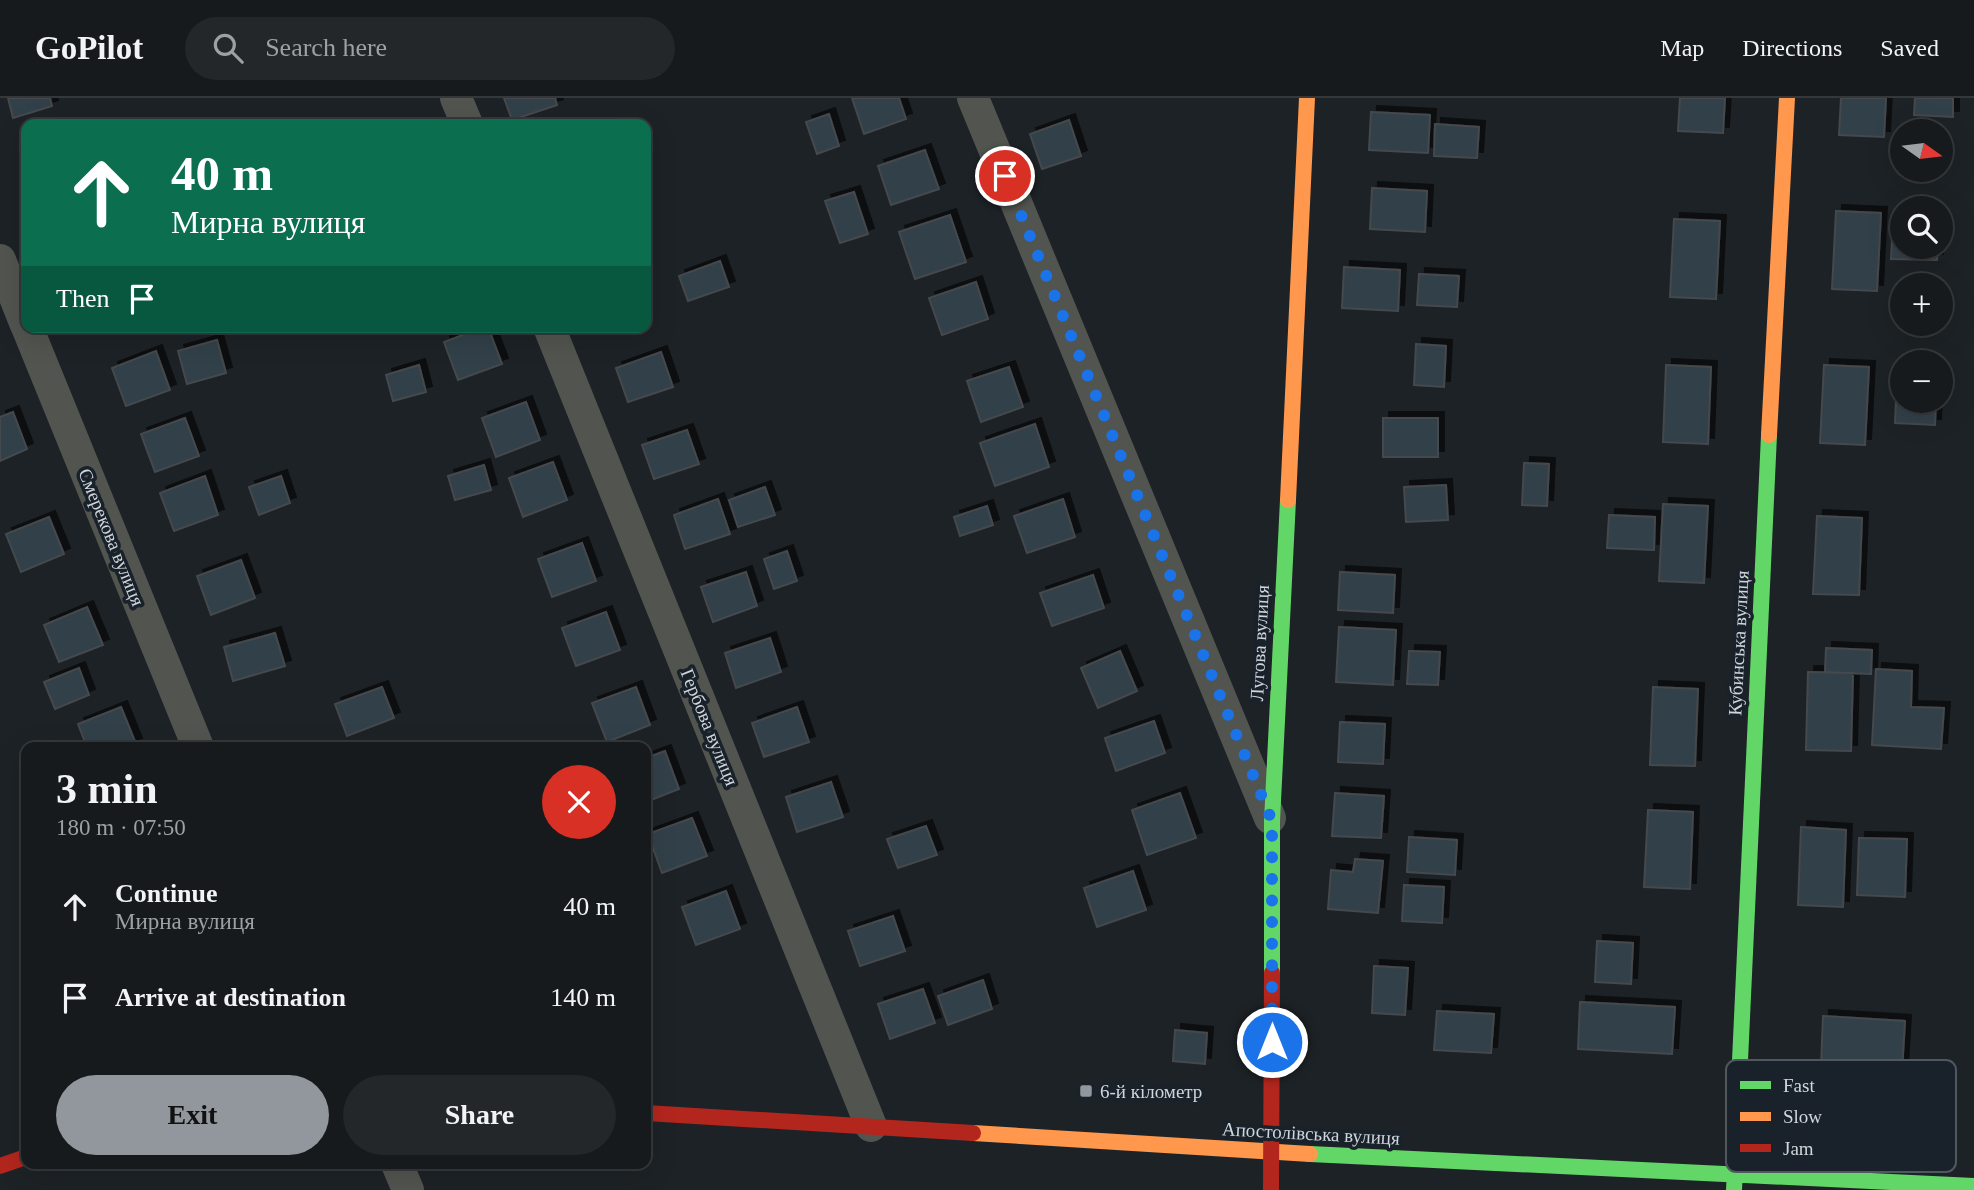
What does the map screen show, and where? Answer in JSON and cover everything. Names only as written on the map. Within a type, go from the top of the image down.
[{"type":"street","points":[[456,98],[465,119]]},
{"type":"street","points":[[973,98],[1272,821]]},
{"type":"street","name":"Лугова вулиця","points":[[1271,1190],[1272,821],[1307,98]]},
{"type":"street","name":"Кубинська вулиця","points":[[1741,1060],[1787,98]]},
{"type":"street","name":"Смерекова вулиця","points":[[0,260],[21,311]]},
{"type":"street","name":"Смерекова вулиця","points":[[30,333],[196,742]]},
{"type":"street","name":"Гербова вулиця","points":[[551,333],[871,1126]]},
{"type":"street","name":"Апостолівська вулиця","points":[[651,1114],[1735,1182],[1974,1186]]},
{"type":"street","points":[[0,1166],[21,1159]]},
{"type":"street","points":[[399,1169],[408,1190]]},
{"type":"building","points":[[8,98],[50,98],[52,106],[13,118]]},
{"type":"building","points":[[504,98],[555,98],[557,105],[512,119]]},
{"type":"building","points":[[852,98],[899,98],[906,119],[864,134]]},
{"type":"building","points":[[1680,98],[1725,98],[1723,133],[1678,131]]},
{"type":"building","points":[[1841,98],[1886,98],[1884,137],[1839,135]]},
{"type":"building","points":[[1915,98],[1953,98],[1953,117],[1914,115]]},
{"type":"building","points":[[1371,112],[1430,115],[1428,153],[1369,150]]},
{"type":"building","points":[[829,114],[839,146],[817,154],[806,122]]},
{"type":"building","points":[[1069,120],[1081,156],[1042,169],[1030,134]]},
{"type":"building","points":[[1435,124],[1479,127],[1477,158],[1434,156]]},
{"type":"building","points":[[925,150],[939,189],[891,205],[878,166]]},
{"type":"building","points":[[1372,188],[1427,191],[1425,232],[1370,229]]},
{"type":"building","points":[[854,192],[868,234],[840,243],[825,201]]},
{"type":"building","points":[[1836,211],[1881,213],[1877,291],[1832,289]]},
{"type":"building","points":[[950,215],[966,262],[915,279],[899,232]]},
{"type":"building","points":[[1674,219],[1720,221],[1716,299],[1670,297]]},
{"type":"building","points":[[720,261],[729,287],[688,301],[679,276]]},
{"type":"building","points":[[1344,267],[1400,270],[1398,311],[1342,308]]},
{"type":"building","points":[[1419,274],[1459,276],[1457,307],[1417,305]]},
{"type":"building","points":[[976,282],[988,319],[942,335],[929,298]]},
{"type":"building","points":[[468,333],[490,333],[502,364],[458,380],[444,342]]},
{"type":"building","points":[[217,340],[226,373],[187,384],[178,351]]},
{"type":"building","points":[[1416,344],[1446,346],[1444,387],[1414,385]]},
{"type":"building","points":[[156,351],[170,390],[126,406],[112,368]]},
{"type":"building","points":[[661,352],[673,387],[628,402],[616,368]]},
{"type":"building","points":[[419,365],[426,392],[393,401],[386,375]]},
{"type":"building","points":[[1666,365],[1711,367],[1708,444],[1663,442]]},
{"type":"building","points":[[1824,365],[1869,367],[1865,445],[1820,443]]},
{"type":"building","points":[[1009,367],[1023,407],[981,422],[967,381]]},
{"type":"building","points":[[526,402],[540,440],[496,457],[482,418]]},
{"type":"building","points":[[13,412],[27,449],[0,461],[0,417]]},
{"type":"building","points":[[1895,413],[1936,413],[1935,425],[1895,423]]},
{"type":"building","points":[[185,418],[199,456],[155,472],[141,434]]},
{"type":"building","points":[[1383,418],[1438,418],[1438,457],[1383,457]]},
{"type":"building","points":[[1035,424],[1049,467],[995,486],[980,443]]},
{"type":"building","points":[[687,430],[699,464],[654,479],[642,445]]},
{"type":"building","points":[[553,462],[567,500],[523,517],[509,478]]},
{"type":"building","points":[[1524,463],[1549,464],[1547,506],[1522,505]]},
{"type":"building","points":[[484,465],[491,490],[455,500],[448,476]]},
{"type":"building","points":[[205,476],[218,515],[174,531],[160,493]]},
{"type":"building","points":[[281,476],[290,503],[259,515],[249,487]]},
{"type":"building","points":[[1446,485],[1448,520],[1406,522],[1404,487]]},
{"type":"building","points":[[765,487],[775,515],[738,527],[729,500]]},
{"type":"building","points":[[718,499],[730,534],[685,549],[674,515]]},
{"type":"building","points":[[1063,499],[1075,537],[1027,553],[1014,516]]},
{"type":"building","points":[[1663,504],[1708,506],[1704,583],[1659,581]]},
{"type":"building","points":[[987,506],[993,525],[960,536],[954,517]]},
{"type":"building","points":[[1609,515],[1655,517],[1654,550],[1607,548]]},
{"type":"building","points":[[1817,516],[1862,518],[1859,595],[1813,594]]},
{"type":"building","points":[[49,517],[64,554],[21,572],[6,534]]},
{"type":"building","points":[[582,543],[596,581],[552,597],[538,559]]},
{"type":"building","points":[[787,551],[797,581],[774,589],[764,559]]},
{"type":"building","points":[[241,560],[255,598],[211,615],[197,576]]},
{"type":"building","points":[[746,572],[757,606],[713,622],[701,587]]},
{"type":"building","points":[[1340,572],[1395,575],[1393,613],[1338,610]]},
{"type":"building","points":[[1093,575],[1104,608],[1052,626],[1040,593]]},
{"type":"building","points":[[87,607],[103,645],[59,662],[44,625]]},
{"type":"building","points":[[606,612],[620,650],[576,666],[562,628]]},
{"type":"building","points":[[1339,627],[1396,630],[1393,685],[1336,682]]},
{"type":"building","points":[[275,633],[285,666],[233,681],[224,647]]},
{"type":"building","points":[[770,638],[781,672],[736,688],[725,653]]},
{"type":"building","points":[[1826,648],[1872,650],[1871,674],[1825,672]]},
{"type":"building","points":[[1120,651],[1137,691],[1098,708],[1081,668]]},
{"type":"building","points":[[1409,651],[1440,652],[1438,685],[1407,684]]},
{"type":"building","points":[[79,668],[89,695],[55,709],[44,682]]},
{"type":"building","points":[[1876,669],[1912,671],[1911,707],[1944,708],[1941,749],[1872,745]]},
{"type":"building","points":[[1808,672],[1853,673],[1851,751],[1806,750]]},
{"type":"building","points":[[382,687],[394,718],[347,736],[335,704]]},
{"type":"building","points":[[636,687],[650,725],[607,742],[592,703]]},
{"type":"building","points":[[1653,687],[1698,689],[1695,766],[1650,765]]},
{"type":"building","points":[[121,707],[135,742],[85,742],[78,724]]},
{"type":"building","points":[[797,707],[809,742],[764,757],[752,723]]},
{"type":"building","points":[[1154,721],[1165,753],[1116,771],[1105,738]]},
{"type":"building","points":[[1340,722],[1385,724],[1383,764],[1338,762]]},
{"type":"building","points":[[665,751],[679,789],[651,800],[651,756]]},
{"type":"building","points":[[831,782],[843,817],[797,832],[786,797]]},
{"type":"building","points":[[1180,793],[1196,838],[1147,855],[1132,810]]},
{"type":"building","points":[[1335,793],[1384,796],[1381,838],[1332,836]]},
{"type":"building","points":[[1648,810],[1693,812],[1690,889],[1644,887]]},
{"type":"building","points":[[692,818],[707,856],[662,873],[651,842],[651,833]]},
{"type":"building","points":[[926,826],[937,855],[898,868],[887,839]]},
{"type":"building","points":[[1801,827],[1846,830],[1843,907],[1798,905]]},
{"type":"building","points":[[1409,837],[1457,840],[1455,875],[1407,872]]},
{"type":"building","points":[[1859,838],[1907,839],[1905,897],[1857,895]]},
{"type":"building","points":[[1355,859],[1383,861],[1378,913],[1328,909],[1331,870],[1353,872]]},
{"type":"building","points":[[1133,871],[1146,910],[1097,927],[1084,888]]},
{"type":"building","points":[[1404,885],[1444,887],[1442,923],[1402,921]]},
{"type":"building","points":[[726,891],[740,929],[696,945],[682,907]]},
{"type":"building","points":[[893,916],[905,951],[860,966],[848,931]]},
{"type":"building","points":[[1597,941],[1633,943],[1631,984],[1595,982]]},
{"type":"building","points":[[1374,966],[1408,968],[1405,1015],[1372,1013]]},
{"type":"building","points":[[983,980],[992,1009],[948,1025],[938,996]]},
{"type":"building","points":[[923,989],[935,1023],[890,1039],[878,1004]]},
{"type":"building","points":[[1580,1002],[1675,1007],[1672,1054],[1578,1049]]},
{"type":"building","points":[[1437,1011],[1494,1014],[1491,1053],[1434,1050]]},
{"type":"building","points":[[1823,1016],[1905,1021],[1903,1060],[1821,1060]]},
{"type":"building","points":[[1175,1030],[1207,1033],[1205,1064],[1173,1061]]},
{"type":"traffic: fast","points":[[1740,1060],[1769,435]]},
{"type":"traffic: fast","points":[[1272,973],[1272,821],[1288,500]]},
{"type":"traffic: fast","points":[[1310,1154],[1974,1186]]},
{"type":"traffic: fast","points":[[1734,1190],[1735,1172]]},
{"type":"traffic: slow","points":[[1288,500],[1307,98]]},
{"type":"traffic: slow","points":[[1769,435],[1787,98]]},
{"type":"traffic: slow","points":[[973,1133],[1310,1154]]},
{"type":"traffic: jam","points":[[1271,1190],[1272,973]]},
{"type":"traffic: jam","points":[[651,1113],[973,1133]]},
{"type":"traffic: jam","points":[[0,1166],[21,1159]]},
{"type":"place","name":"6-й кілометр","points":[[1086,1091]]},
{"type":"route","points":[[1005,176],[1272,821],[1272,1042]]}]
